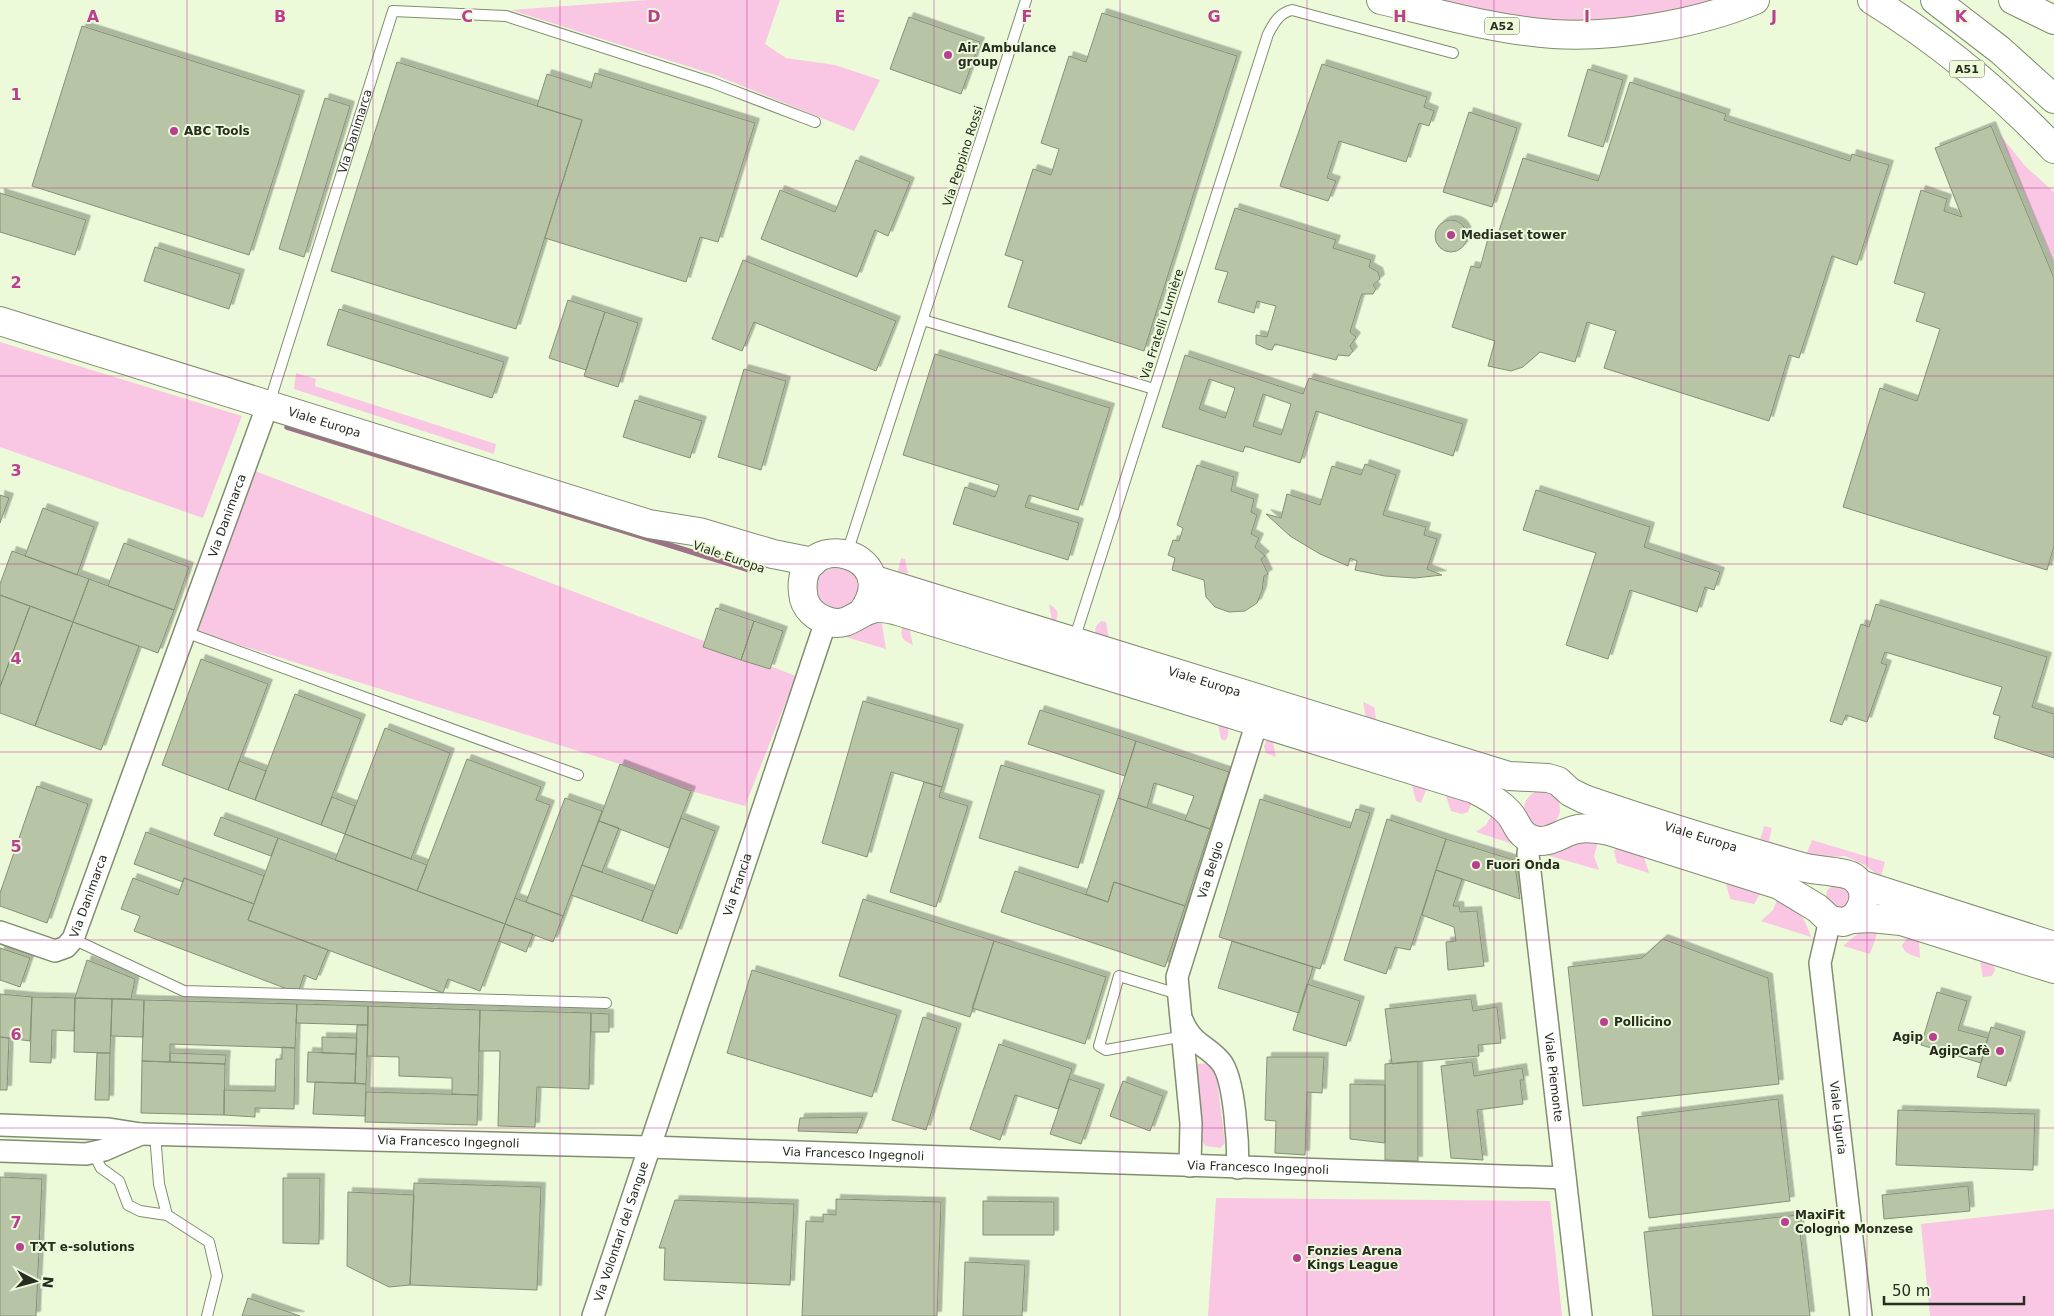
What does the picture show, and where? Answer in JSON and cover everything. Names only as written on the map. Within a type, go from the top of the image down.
[{"type":"main road","name":"A52","points":[[1381,0],[1502,27],[1554,34],[1625,31],[1688,21],[1752,1]]},
{"type":"main road","name":"A51","points":[[1872,0],[1917,30],[1978,77],[2054,149]]},
{"type":"main road","name":"A51","points":[[1935,0],[2000,50],[2054,99]]},
{"type":"main road","points":[[2013,0],[2054,20]]},
{"type":"main road","name":"Viale Europa","points":[[0,321],[649,524],[699,532],[773,554],[813,562]]},
{"type":"main road","name":"Viale Europa","points":[[649,524],[694,546],[776,573],[794,585],[803,596],[808,608],[816,616],[826,620],[844,623],[862,613],[880,607],[898,611],[1474,789],[1489,797],[1511,815],[1517,829],[1530,839],[1546,841],[1577,829],[1595,828],[1609,831],[1779,885],[1833,916]]},
{"type":"main road","points":[[803,596],[804,575],[813,562],[829,553],[848,553],[867,568],[872,579],[872,597],[862,613]]},
{"type":"main road","name":"Viale Europa","points":[[872,579],[1509,776],[1548,778],[1558,781],[1570,792],[1598,804],[1812,870],[1833,874],[1847,874],[1860,884],[2054,946]]},
{"type":"main road","points":[[1511,815],[1514,797],[1523,784],[1537,778]]},
{"type":"main road","points":[[1561,835],[1573,820],[1574,805],[1570,792]]},
{"type":"main road","points":[[1833,874],[1826,877],[1817,887],[1815,900],[1833,916],[1901,921],[2054,969]]},
{"type":"main road","points":[[1833,916],[1862,907],[1864,898],[1860,884]]},
{"type":"street","name":"Via Danimarca","points":[[0,932],[55,950],[66,947],[73,939],[268,404]]},
{"type":"street","name":"Via Francia","points":[[648,1147],[826,620]]},
{"type":"street","name":"Via Belgio","points":[[1190,1166],[1191,1123],[1184,1030],[1178,986],[1257,722]]},
{"type":"street","name":"Viale Piemonte","points":[[1530,839],[1528,854],[1581,1316]]},
{"type":"street","name":"Viale Liguria","points":[[1833,916],[1820,963],[1861,1316]]},
{"type":"street","points":[[1184,1030],[1221,1062],[1228,1075],[1238,1143],[1238,1168]]},
{"type":"street","name":"Via Francesco Ingegnoli","points":[[0,1125],[109,1129],[148,1134],[648,1147],[1565,1178]]},
{"type":"street","name":"Via Francesco Ingegnoli","points":[[0,1151],[93,1152],[104,1150],[148,1134]]},
{"type":"street","name":"Via Volontari del Sangue","points":[[593,1316],[648,1147]]},
{"type":"lane","name":"Via Peppino Rossi","points":[[848,553],[1026,0]]},
{"type":"lane","name":"Via Fratelli Lumière","points":[[1074,641],[1268,34],[1280,16],[1292,10],[1453,53]]},
{"type":"lane","name":"Via Danimarca","points":[[268,404],[393,11],[506,16],[713,83],[814,122]]},
{"type":"lane","points":[[923,320],[1154,389]]},
{"type":"lane","points":[[185,632],[578,775]]},
{"type":"lane","points":[[73,939],[184,991],[606,1003]]},
{"type":"lane","points":[[1178,986],[1119,976],[1099,1046],[1106,1050],[1184,1030]]},
{"type":"lane","points":[[148,1134],[167,1215]]},
{"type":"lane","points":[[93,1152],[101,1168],[119,1181],[128,1205],[140,1211],[167,1215],[209,1242],[217,1276],[207,1316]]},
{"type":"shaded area","points":[[647,0],[780,0],[765,44],[786,58],[835,65],[880,80],[854,131],[715,75],[511,10]]},
{"type":"shaded area","points":[[1434,0],[1714,0],[1658,14],[1577,22],[1527,18]]},
{"type":"shaded area","points":[[2000,135],[2026,167],[2054,192],[2054,263]]},
{"type":"shaded area","points":[[0,342],[242,416],[203,518],[0,447]]},
{"type":"shaded area","points":[[296,373],[316,379],[315,386],[496,444],[494,454],[294,389]]},
{"type":"shaded area","points":[[255,471],[796,676],[745,806],[691,791],[620,764],[198,632],[230,528]]},
{"type":"shaded area","points":[[901,558],[905,559],[908,574],[1052,620],[1049,604],[1054,607],[1058,615],[1056,620],[1051,622],[897,575]]},
{"type":"shaded area","points":[[837,567],[852,573],[858,588],[852,603],[837,609],[822,603],[816,588],[822,573]]},
{"type":"shaded area","points":[[886,615],[882,624],[886,649],[836,634]]},
{"type":"shaded area","points":[[1101,621],[1106,622],[1109,638],[1366,718],[1363,702],[1374,707],[1376,718],[1370,724],[1098,639],[1095,629]]},
{"type":"shaded area","points":[[909,624],[1225,722],[1228,736],[1225,741],[1221,739],[1218,724],[909,628],[913,645],[902,637],[902,628]]},
{"type":"shaded area","points":[[1267,739],[1428,785],[1421,803],[1416,801],[1412,785],[1273,742],[1276,757],[1266,753],[1264,746]]},
{"type":"shaded area","points":[[1444,790],[1465,797],[1471,804],[1468,812],[1462,814],[1451,811]]},
{"type":"shaded area","points":[[1542,791],[1549,792],[1555,796],[1559,802],[1559,816],[1555,822],[1549,826],[1542,827],[1535,826],[1529,822],[1525,816],[1524,809],[1525,802],[1529,796],[1535,792]]},
{"type":"shaded area","points":[[1493,812],[1516,845],[1476,832],[1486,825]]},
{"type":"shaded area","points":[[1764,826],[1772,828],[1769,841],[1807,853],[1812,840],[1885,862],[1881,876],[1896,881],[1877,875],[1867,866],[1845,856],[1811,859],[1759,844]]},
{"type":"shaded area","points":[[1599,839],[1594,856],[1599,870],[1536,852]]},
{"type":"shaded area","points":[[1618,847],[1756,889],[1760,894],[1754,904],[1730,899],[1726,883],[1644,857],[1649,873],[1617,863],[1614,851]]},
{"type":"shaded area","points":[[1833,885],[1847,885],[1853,900],[1840,911],[1826,898],[1827,890]]},
{"type":"shaded area","points":[[1779,895],[1799,913],[1811,937],[1761,921],[1773,910]]},
{"type":"shaded area","points":[[1880,925],[1870,954],[1843,946],[1862,930]]},
{"type":"shaded area","points":[[1910,935],[1991,959],[1995,970],[1992,976],[1983,977],[1980,961],[1919,941],[1920,958],[1911,955],[1906,952],[1902,945]]},
{"type":"shaded area","points":[[1210,1063],[1216,1071],[1225,1143],[1220,1148],[1206,1146],[1200,1140],[1193,1073],[1198,1064]]},
{"type":"shaded area","points":[[1216,1198],[1550,1201],[1562,1316],[1208,1316]]},
{"type":"shaded area","points":[[2054,1209],[2054,1316],[1930,1316],[1921,1224]]},
{"type":"building","points":[[1102,13],[1237,56],[1144,351],[1008,307],[1023,261],[1005,255],[1033,169],[1051,175],[1059,149],[1041,143],[1069,56],[1086,62]]},
{"type":"building","points":[[909,17],[980,42],[961,94],[890,69]]},
{"type":"building","points":[[82,26],[300,95],[249,255],[32,186]]},
{"type":"building","points":[[397,62],[582,120],[516,329],[331,271]]},
{"type":"building","points":[[1322,64],[1427,97],[1424,107],[1434,111],[1429,126],[1419,123],[1406,162],[1339,141],[1327,178],[1336,181],[1328,201],[1280,186]]},
{"type":"building","points":[[1588,69],[1623,80],[1603,147],[1568,136]]},
{"type":"building","points":[[595,73],[755,123],[718,242],[700,237],[686,282],[545,238],[582,120],[537,106],[547,74],[591,88]]},
{"type":"building","points":[[1630,82],[1726,114],[1724,120],[1850,161],[1852,154],[1889,165],[1857,265],[1832,256],[1799,358],[1789,355],[1769,421],[1604,368],[1616,331],[1587,322],[1575,362],[1540,352],[1523,367],[1511,371],[1488,366],[1495,341],[1452,327],[1471,266],[1480,268],[1489,235],[1497,237],[1523,158],[1598,181]]},
{"type":"building","points":[[325,98],[350,106],[304,257],[279,249]]},
{"type":"building","points":[[1469,112],[1517,128],[1492,207],[1443,192]]},
{"type":"building","points":[[1991,126],[2054,278],[2054,546],[2047,570],[1843,507],[1880,388],[1917,401],[1940,329],[1916,321],[1925,293],[1894,283],[1921,190],[1947,199],[1944,211],[1962,217],[1935,148]]},
{"type":"building","points":[[856,160],[910,182],[888,236],[875,230],[857,277],[761,239],[780,190],[835,212]]},
{"type":"building","points":[[0,193],[86,220],[75,255],[0,232]]},
{"type":"building","points":[[1235,208],[1336,240],[1333,248],[1371,260],[1369,267],[1378,272],[1380,279],[1373,285],[1376,289],[1373,294],[1362,294],[1350,332],[1356,337],[1350,346],[1353,351],[1349,356],[1338,355],[1336,360],[1275,344],[1272,350],[1267,349],[1256,344],[1256,335],[1267,337],[1276,306],[1257,301],[1254,313],[1218,302],[1228,272],[1215,269]]},
{"type":"building","name":"Mediaset tower","points":[[1451,220],[1462,225],[1467,236],[1462,247],[1451,252],[1440,247],[1435,236],[1440,225]]},
{"type":"building","points":[[155,247],[240,274],[229,309],[144,281]]},
{"type":"building","points":[[743,260],[896,321],[876,371],[754,322],[742,351],[712,339]]},
{"type":"building","points":[[568,300],[605,312],[586,370],[549,358]]},
{"type":"building","points":[[339,309],[504,362],[492,398],[327,345]]},
{"type":"building","points":[[605,312],[638,323],[618,387],[584,376]]},
{"type":"building","points":[[935,354],[1110,408],[1078,510],[1029,495],[1025,507],[1079,523],[1068,560],[953,524],[965,487],[995,497],[999,485],[903,455]]},
{"type":"building","points":[[1185,355],[1303,394],[1309,378],[1463,424],[1453,456],[1316,411],[1300,463],[1245,446],[1243,452],[1162,427]],"holes":[[[1209,379],[1235,388],[1225,418],[1199,409]],[[1263,394],[1291,404],[1281,435],[1253,426]]]},
{"type":"building","points":[[744,369],[786,381],[761,470],[718,457]]},
{"type":"building","points":[[635,400],[702,421],[690,458],[623,437]]},
{"type":"building","points":[[1365,464],[1396,475],[1383,515],[1426,527],[1424,535],[1437,539],[1427,569],[1442,575],[1415,578],[1385,576],[1355,570],[1357,561],[1350,558],[1348,566],[1320,554],[1290,536],[1266,514],[1281,518],[1287,494],[1320,505],[1332,466],[1361,475]]},
{"type":"building","points":[[1197,465],[1234,477],[1231,491],[1254,499],[1251,512],[1257,515],[1251,534],[1259,538],[1255,547],[1265,556],[1261,559],[1268,574],[1264,576],[1262,591],[1257,603],[1245,611],[1229,612],[1215,607],[1206,597],[1204,580],[1172,570],[1175,558],[1168,555],[1173,540],[1179,541],[1183,528],[1177,525]]},
{"type":"building","points":[[1536,490],[1650,527],[1644,547],[1720,572],[1714,590],[1705,587],[1697,612],[1630,590],[1608,659],[1566,645],[1596,553],[1523,530]]},
{"type":"building","points":[[0,495],[9,498],[0,523]]},
{"type":"building","points":[[43,508],[94,527],[77,575],[25,556]]},
{"type":"building","points":[[124,543],[189,567],[174,610],[108,586]]},
{"type":"building","points":[[12,551],[89,579],[73,622],[0,595],[0,584]]},
{"type":"building","points":[[89,579],[174,610],[158,653],[73,622]]},
{"type":"building","points":[[0,595],[30,606],[0,687]]},
{"type":"building","points":[[1876,604],[2047,657],[2032,707],[2054,714],[2054,758],[1994,738],[2000,716],[1993,714],[2002,687],[1885,652],[1881,663],[1887,665],[1867,722],[1846,715],[1842,725],[1830,721],[1861,624],[1869,627]]},
{"type":"building","points":[[30,606],[73,622],[35,726],[0,713],[0,687]]},
{"type":"building","points":[[716,608],[754,621],[741,660],[703,647]]},
{"type":"building","points":[[754,621],[783,631],[770,669],[741,660]]},
{"type":"building","points":[[73,622],[139,646],[101,750],[35,726]]},
{"type":"building","points":[[201,659],[268,684],[228,790],[162,765]]},
{"type":"building","points":[[295,694],[361,719],[321,825],[255,800]]},
{"type":"building","points":[[863,701],[959,729],[942,787],[891,772],[867,857],[822,843]]},
{"type":"building","points":[[1040,710],[1136,741],[1125,776],[1028,744]]},
{"type":"building","points":[[385,728],[450,753],[411,859],[345,834]]},
{"type":"building","points":[[1136,741],[1229,772],[1210,829],[1185,820],[1194,796],[1154,783],[1147,808],[1118,798]]},
{"type":"building","points":[[467,759],[541,787],[536,800],[550,805],[505,924],[417,891]]},
{"type":"building","points":[[239,761],[266,771],[255,800],[228,790]]},
{"type":"building","points":[[620,764],[691,791],[669,848],[599,821]]},
{"type":"building","points":[[1001,765],[1100,795],[1078,868],[979,838]]},
{"type":"building","points":[[924,782],[942,787],[939,797],[968,806],[936,907],[890,892]]},
{"type":"building","points":[[37,786],[88,804],[47,923],[0,906],[0,893]]},
{"type":"building","points":[[332,797],[355,806],[345,834],[321,825]]},
{"type":"building","points":[[565,798],[602,811],[563,916],[526,902]]},
{"type":"building","points":[[1118,798],[1210,829],[1185,906],[1114,882],[1108,902],[1086,894]]},
{"type":"building","points":[[1260,799],[1350,828],[1356,809],[1370,813],[1320,969],[1219,937]]},
{"type":"building","points":[[221,817],[278,838],[271,856],[214,835]]},
{"type":"building","points":[[681,818],[715,831],[677,934],[642,921]]},
{"type":"building","points":[[1387,819],[1446,839],[1410,950],[1395,947],[1386,974],[1344,960]]},
{"type":"building","points":[[599,821],[619,828],[602,872],[582,865]]},
{"type":"building","points":[[146,832],[264,876],[254,904],[184,878],[183,882],[134,864]]},
{"type":"building","points":[[345,834],[427,865],[417,891],[335,860]]},
{"type":"building","points":[[278,838],[505,924],[480,991],[448,979],[443,993],[248,920]]},
{"type":"building","name":"Fuori Onda","points":[[1446,839],[1514,860],[1520,899],[1436,870]]},
{"type":"building","points":[[582,865],[653,891],[642,921],[571,895]]},
{"type":"building","points":[[1436,870],[1462,879],[1453,906],[1459,906],[1460,912],[1477,911],[1484,966],[1448,970],[1446,942],[1456,941],[1454,927],[1422,915]]},
{"type":"building","points":[[1015,871],[1108,902],[1114,882],[1185,906],[1165,967],[1001,912]]},
{"type":"building","points":[[133,878],[178,895],[184,878],[254,904],[248,920],[328,950],[316,980],[304,975],[298,993],[134,931],[140,916],[121,909]]},
{"type":"building","points":[[515,898],[563,916],[553,942],[505,924]]},
{"type":"building","points":[[863,899],[994,941],[970,1017],[839,976]]},
{"type":"building","points":[[505,924],[533,934],[526,952],[499,941]]},
{"type":"building","points":[[1663,939],[1768,978],[1779,1084],[1583,1106],[1568,967],[1642,958]]},
{"type":"building","points":[[994,941],[1106,977],[1085,1044],[972,1008]]},
{"type":"building","points":[[1232,941],[1313,967],[1299,1013],[1218,988]]},
{"type":"building","points":[[0,948],[30,958],[20,987],[0,980]]},
{"type":"building","points":[[87,960],[135,979],[131,999],[75,998]]},
{"type":"building","points":[[752,970],[897,1015],[872,1097],[727,1053]]},
{"type":"building","points":[[1307,984],[1360,1001],[1346,1046],[1293,1030]]},
{"type":"building","points":[[1937,992],[1967,1001],[1958,1030],[1988,1038],[1981,1063],[1921,1045]]},
{"type":"building","points":[[0,994],[32,997],[30,1041],[0,1037]]},
{"type":"building","points":[[32,997],[75,998],[74,1031],[52,1030],[51,1063],[30,1062]]},
{"type":"building","points":[[75,998],[112,999],[110,1053],[74,1052]]},
{"type":"building","points":[[112,999],[144,1000],[143,1037],[111,1036]]},
{"type":"building","points":[[1471,999],[1473,1011],[1497,1007],[1501,1043],[1478,1045],[1479,1056],[1392,1064],[1385,1009]]},
{"type":"building","points":[[144,1000],[297,1004],[295,1048],[170,1044],[170,1062],[142,1061]]},
{"type":"building","points":[[297,1004],[368,1006],[368,1025],[296,1023]]},
{"type":"building","points":[[368,1006],[480,1010],[478,1095],[452,1094],[452,1078],[399,1076],[399,1057],[367,1056]]},
{"type":"building","points":[[480,1010],[591,1013],[589,1089],[537,1087],[535,1127],[498,1126],[500,1051],[479,1051]]},
{"type":"building","points":[[591,1013],[609,1014],[609,1032],[591,1032]]},
{"type":"building","points":[[923,1017],[957,1028],[926,1130],[892,1120]]},
{"type":"building","points":[[357,1025],[368,1025],[366,1084],[355,1083]]},
{"type":"building","name":"AgipCafè","points":[[1991,1027],[2021,1036],[2006,1086],[1977,1077]]},
{"type":"building","points":[[0,1037],[9,1038],[7,1090],[0,1090]]},
{"type":"building","points":[[322,1037],[357,1038],[356,1054],[322,1053]]},
{"type":"building","points":[[999,1044],[1072,1069],[1058,1109],[1015,1095],[1000,1140],[970,1129]]},
{"type":"building","points":[[282,1047],[295,1048],[294,1109],[255,1108],[255,1117],[224,1115],[224,1090],[275,1091],[276,1059],[282,1059]]},
{"type":"building","points":[[308,1052],[356,1054],[355,1083],[307,1082]]},
{"type":"building","points":[[97,1053],[110,1053],[109,1100],[95,1100]]},
{"type":"building","points":[[170,1053],[226,1055],[225,1064],[170,1062]]},
{"type":"building","points":[[1267,1057],[1324,1057],[1322,1093],[1307,1092],[1305,1155],[1275,1153],[1276,1121],[1265,1120]]},
{"type":"building","points":[[142,1061],[225,1064],[224,1115],[141,1113]]},
{"type":"building","points":[[1418,1061],[1418,1161],[1385,1160],[1385,1064]]},
{"type":"building","points":[[1472,1062],[1474,1076],[1522,1068],[1524,1080],[1520,1080],[1523,1104],[1477,1110],[1483,1160],[1451,1158],[1441,1066]]},
{"type":"building","points":[[1069,1079],[1100,1089],[1081,1144],[1050,1134]]},
{"type":"building","points":[[1123,1081],[1163,1096],[1150,1131],[1110,1116]]},
{"type":"building","points":[[315,1082],[366,1084],[365,1116],[313,1114]]},
{"type":"building","points":[[1350,1084],[1385,1085],[1385,1143],[1350,1139]]},
{"type":"building","points":[[366,1092],[478,1095],[477,1125],[365,1122]]},
{"type":"building","points":[[1778,1099],[1790,1201],[1649,1218],[1637,1117]]},
{"type":"building","points":[[1898,1110],[2035,1114],[2033,1170],[1896,1165]]},
{"type":"building","points":[[863,1117],[857,1133],[798,1131],[800,1118]]},
{"type":"building","name":"TXT e-solutions","points":[[0,1177],[42,1179],[36,1316],[0,1316]]},
{"type":"building","points":[[283,1178],[320,1178],[319,1244],[283,1243]]},
{"type":"building","points":[[414,1183],[541,1187],[537,1290],[410,1285]]},
{"type":"building","points":[[1968,1186],[1970,1211],[1884,1219],[1882,1195]]},
{"type":"building","points":[[348,1192],[414,1195],[410,1285],[389,1287],[347,1266]]},
{"type":"building","points":[[836,1199],[941,1202],[937,1316],[802,1316],[806,1221],[823,1222],[823,1214],[836,1215]]},
{"type":"building","points":[[675,1200],[794,1204],[790,1285],[664,1280],[665,1248],[659,1248]]},
{"type":"building","points":[[983,1201],[1054,1202],[1054,1235],[983,1235]]},
{"type":"building","points":[[1798,1215],[1810,1316],[1653,1316],[1644,1232]]},
{"type":"building","points":[[965,1262],[1025,1265],[1022,1316],[963,1316]]},
{"type":"building","points":[[248,1298],[300,1316],[242,1316]]},
{"type":"waterway","points":[[287,427],[750,570]]},
{"type":"place","name":"Air Ambulance group","points":[[948,55]]},
{"type":"place","name":"ABC Tools","points":[[174,131]]},
{"type":"place","name":"Mediaset tower","points":[[1451,235]]},
{"type":"place","name":"Fuori Onda","points":[[1476,865]]},
{"type":"place","name":"Pollicino","points":[[1604,1022]]},
{"type":"place","name":"Agip","points":[[1933,1037]]},
{"type":"place","name":"AgipCafè","points":[[2000,1051]]},
{"type":"place","name":"MaxiFit Cologno Monzese","points":[[1785,1222]]},
{"type":"place","name":"TXT e-solutions","points":[[20,1247]]},
{"type":"place","name":"Fonzies Arena Kings League","points":[[1297,1258]]}]
